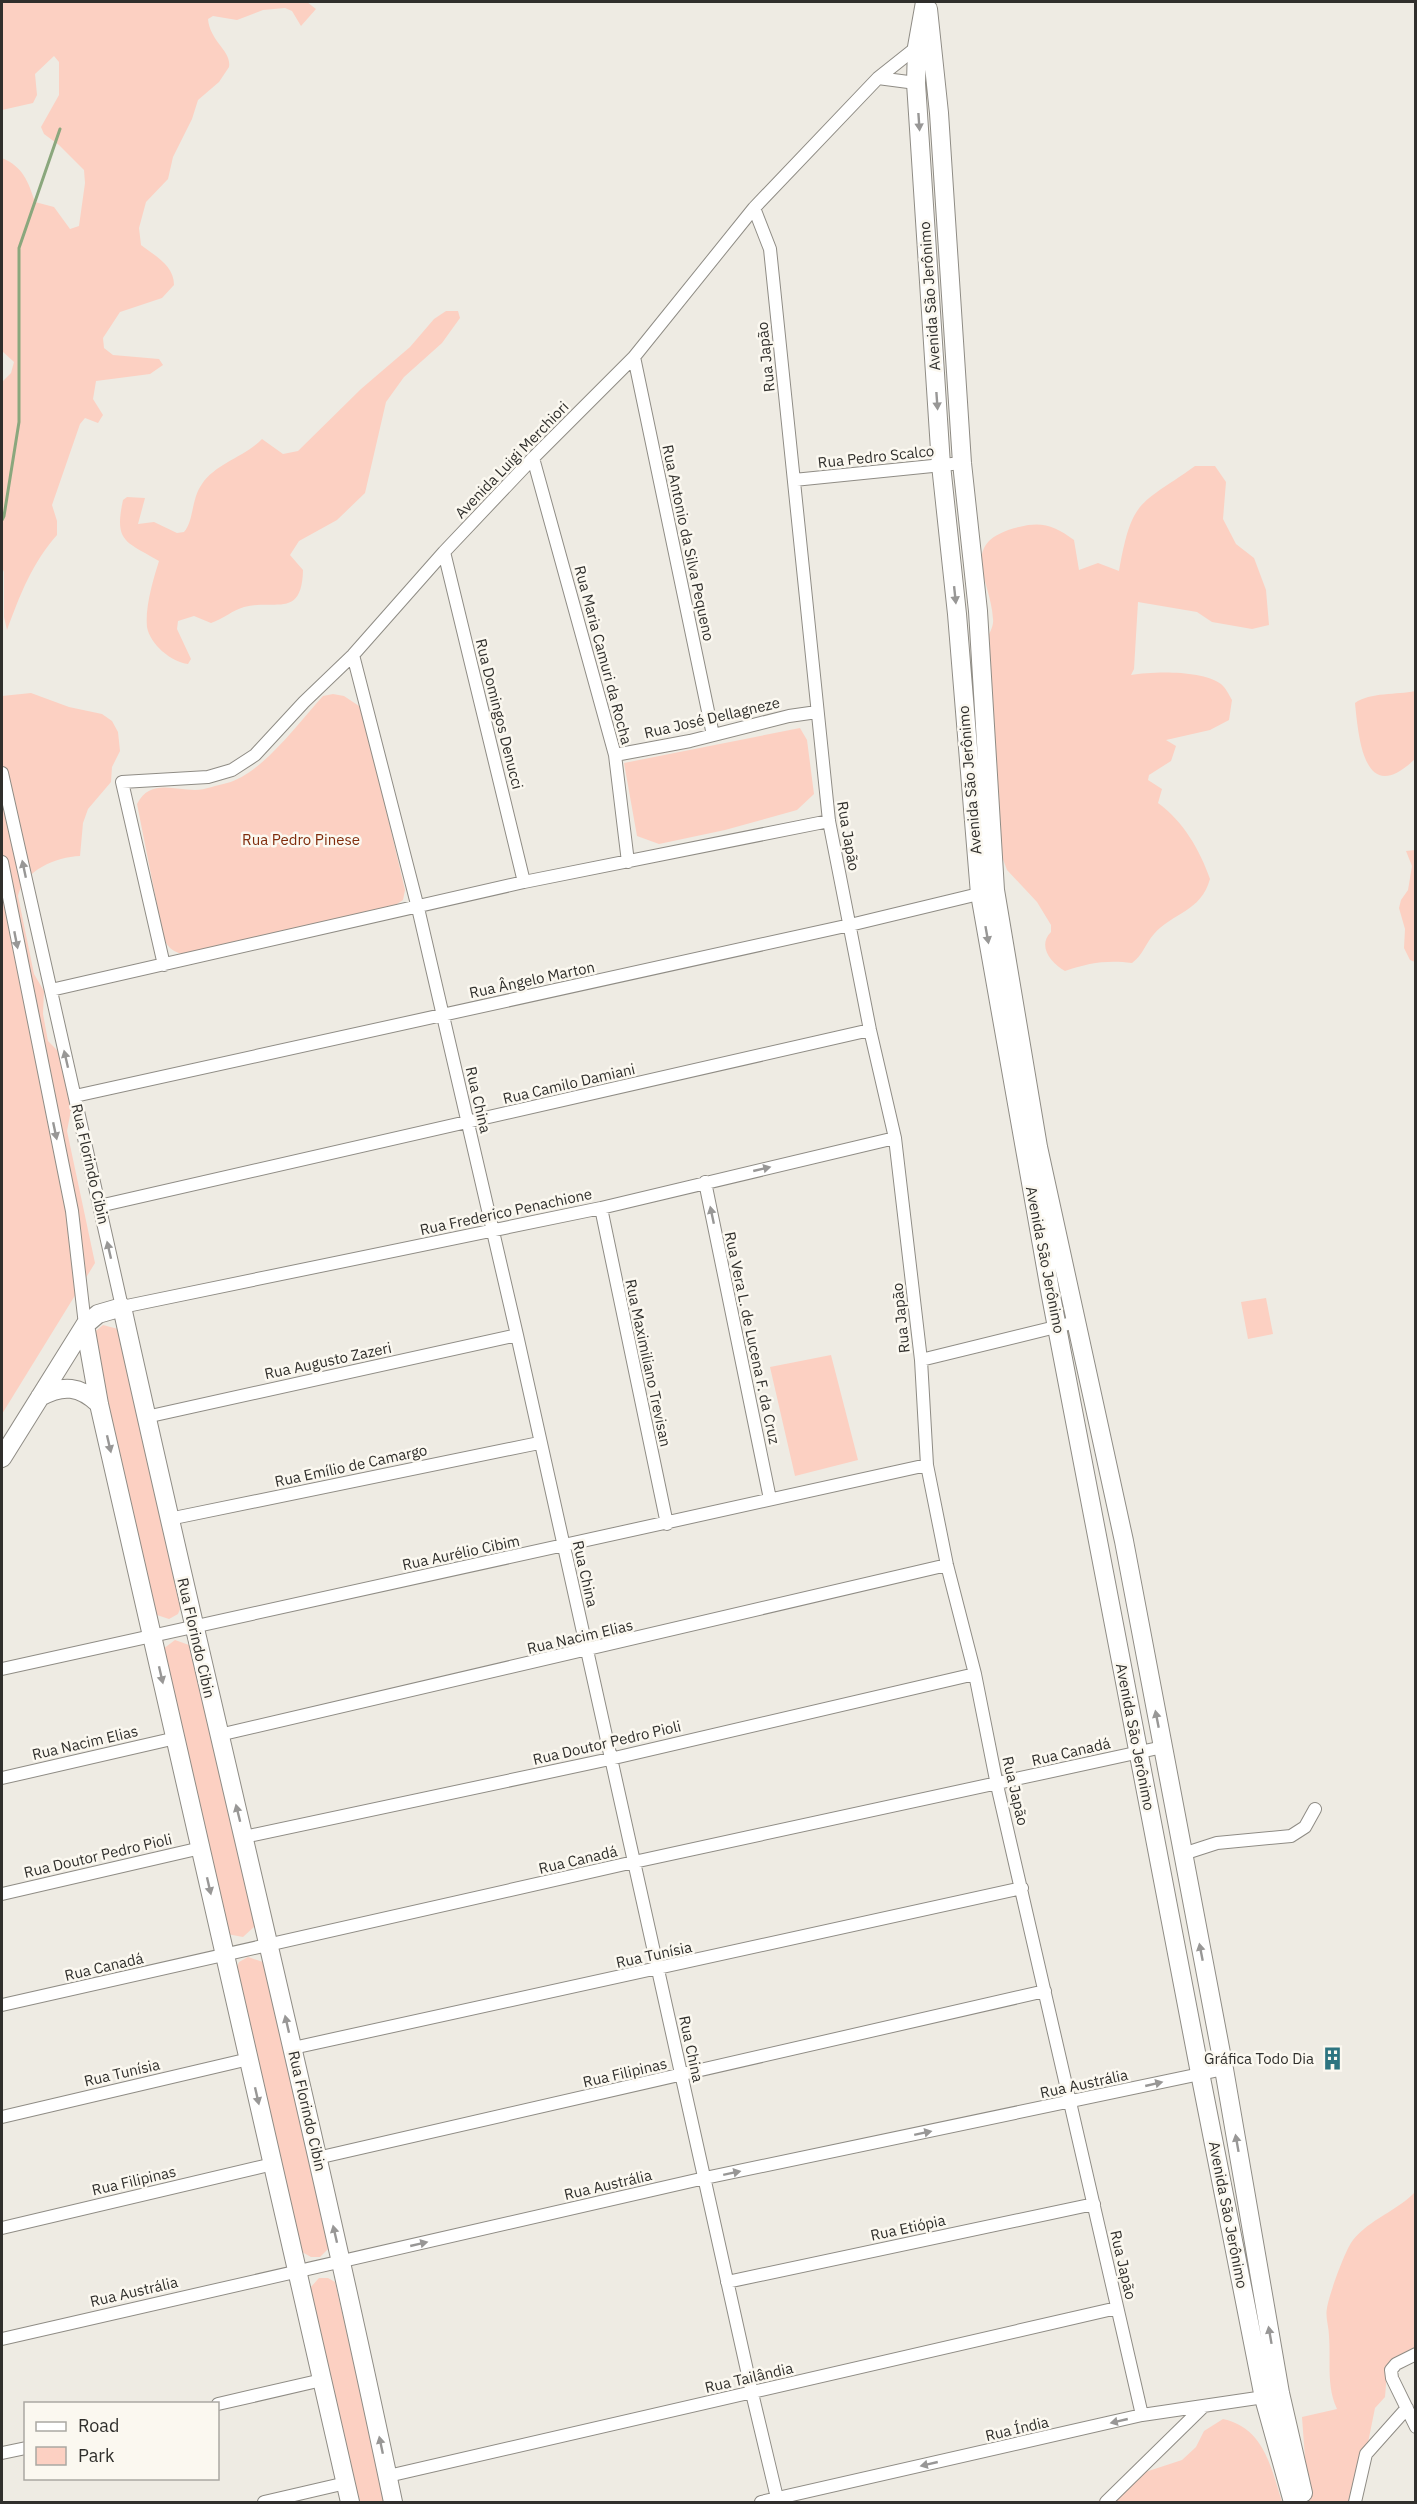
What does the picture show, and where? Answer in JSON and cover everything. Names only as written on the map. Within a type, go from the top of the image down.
[{"type":"street","name":"Avenida São Jerônimo","points":[[926,2],[917,47],[916,83],[941,465],[987,892],[1057,1325],[1138,1752],[1200,2073],[1272,2396],[1293,2502]]},
{"type":"street","name":"Avenida São Jerônimo","points":[[926,2],[933,37],[962,463],[979,639],[987,892],[1038,1147],[1124,1541],[1224,2068],[1272,2396],[1306,2502]]},
{"type":"street","name":"Avenida Luigi Merchiori","points":[[164,965],[122,782],[208,777],[232,770],[255,755],[304,702],[353,655],[444,552],[533,458],[634,357],[754,208],[878,78],[917,47]]},
{"type":"street","points":[[917,47],[926,62],[931,90],[939,113]]},
{"type":"street","points":[[878,78],[916,83]]},
{"type":"street","name":"Rua Japão","points":[[754,208],[770,249],[829,821],[870,1030],[895,1138],[921,1360],[927,1465],[947,1565],[975,1674],[997,1785],[1142,2415]]},
{"type":"street","name":"Rua Antonio da Silva Pequeno","points":[[634,357],[713,735]]},
{"type":"street","name":"Rua Maria Camuri da Rocha","points":[[533,458],[615,755],[628,862]]},
{"type":"street","name":"Rua Pedro Scalco","points":[[794,480],[962,463]]},
{"type":"street","name":"Rua Domingos Denucci","points":[[444,552],[524,882]]},
{"type":"street","points":[[959,642],[979,639]]},
{"type":"street","name":"Rua China","points":[[353,655],[418,908],[517,1335],[539,1443],[778,2501]]},
{"type":"street","name":"Rua José Dellagneze","points":[[615,755],[713,735],[789,716],[817,712]]},
{"type":"street","name":"Rua Florindo Cibin","points":[[2,772],[192,1627],[293,2048],[393,2502]]},
{"type":"street","points":[[51,990],[524,882],[829,821]]},
{"type":"street","name":"Rua Florindo Cibin","points":[[2,862],[72,1211],[85,1325],[99,1404],[350,2502]]},
{"type":"street","name":"Rua Ângelo Marton","points":[[75,1096],[850,925],[987,892]]},
{"type":"street","name":"Rua Camilo Damiani","points":[[99,1206],[870,1030]]},
{"type":"street","name":"Rua Frederico Penachione","points":[[122,1307],[601,1208],[895,1138]]},
{"type":"street","name":"Rua Vera L. de Lucena F. da Cruz","points":[[705,1182],[770,1499]]},
{"type":"street","name":"Rua Maximiliano Trevisan","points":[[601,1208],[667,1524]]},
{"type":"street","points":[[2,1458],[85,1325],[98,1314],[122,1307]]},
{"type":"street","points":[[921,1360],[1076,1322]]},
{"type":"street","name":"Rua Augusto Zazeri","points":[[146,1417],[517,1335]]},
{"type":"street","points":[[40,1397],[54,1389],[71,1387],[87,1393],[99,1404]]},
{"type":"street","name":"Rua Emílio de Camargo","points":[[169,1519],[539,1443]]},
{"type":"street","name":"Rua Aurélio Cibim","points":[[2,1669],[927,1465]]},
{"type":"street","name":"Rua Nacim Elias","points":[[219,1736],[947,1565]]},
{"type":"street","name":"Rua Doutor Pedro Pioli","points":[[244,1837],[610,1759],[975,1674]]},
{"type":"street","name":"Rua Nacim Elias","points":[[2,1778],[176,1738]]},
{"type":"street","name":"Rua Canadá","points":[[2,2006],[634,1862],[997,1785],[1163,1747]]},
{"type":"street","points":[[1183,1854],[1217,1843],[1291,1836],[1305,1827],[1316,1809]]},
{"type":"street","name":"Rua Doutor Pedro Pioli","points":[[2,1894],[201,1848]]},
{"type":"street","name":"Rua Tunísia","points":[[293,2048],[658,1970],[1022,1888]]},
{"type":"street","name":"Rua Filipinas","points":[[317,2158],[1045,1991]]},
{"type":"street","name":"Rua Tunísia","points":[[2,2117],[249,2059]]},
{"type":"street","name":"Rua Austrália","points":[[2,2339],[297,2269],[341,2262],[705,2178],[1071,2103],[1224,2068]]},
{"type":"street","name":"Rua Filipinas","points":[[2,2228],[273,2164]]},
{"type":"street","name":"Rua Etiópia","points":[[728,2282],[1094,2204]]},
{"type":"street","name":"Rua Tailândia","points":[[387,2476],[1117,2308]]},
{"type":"street","points":[[1416,2354],[1396,2364],[1391,2370],[1392,2378],[1416,2427]]},
{"type":"street","points":[[219,2404],[322,2380]]},
{"type":"street","name":"Rua Índia","points":[[761,2502],[778,2501],[1142,2415],[1272,2396]]},
{"type":"street","points":[[1106,2502],[1204,2406]]},
{"type":"street","points":[[1355,2502],[1366,2454],[1407,2408]]},
{"type":"street","points":[[2,2453],[24,2448]]},
{"type":"street","points":[[264,2502],[346,2483]]},
{"type":"green space","points":[[2,2],[307,2],[316,9],[301,26],[292,11],[285,8],[263,10],[237,20],[213,16],[208,19],[213,34],[227,56],[229,67],[219,82],[198,100],[192,119],[173,157],[168,179],[146,202],[139,228],[141,245],[167,266],[174,285],[162,298],[120,312],[103,338],[104,348],[113,355],[159,359],[163,365],[150,374],[96,381],[93,399],[103,415],[98,423],[85,418],[80,424],[52,505],[57,521],[57,535],[34,568],[7,630],[4,617],[2,567],[2,382],[11,373],[14,362],[2,351],[2,158],[24,175],[35,202],[54,207],[70,229],[79,226],[85,183],[84,170],[59,145],[44,134],[41,127],[59,95],[59,62],[54,56],[35,74],[37,95],[33,103],[2,110]]},
{"type":"green space","points":[[446,311],[458,311],[460,318],[442,343],[404,377],[386,402],[365,493],[337,520],[299,541],[290,555],[303,570],[298,595],[285,604],[244,607],[211,623],[194,616],[178,621],[177,629],[191,659],[188,664],[168,656],[152,640],[147,627],[150,594],[159,561],[125,539],[120,524],[123,500],[127,497],[145,498],[138,524],[154,522],[177,533],[184,532],[198,490],[215,471],[262,439],[283,454],[298,451],[361,389],[410,347],[434,319]]},
{"type":"green space","points":[[1195,466],[1215,466],[1226,482],[1223,519],[1236,544],[1254,558],[1266,590],[1269,625],[1252,629],[1212,622],[1197,612],[1138,602],[1134,669],[1131,675],[1165,672],[1202,676],[1221,684],[1232,700],[1229,720],[1210,730],[1166,740],[1176,746],[1171,761],[1149,775],[1148,780],[1162,789],[1158,803],[1175,818],[1190,837],[1210,879],[1200,899],[1161,927],[1132,963],[1098,963],[1065,971],[1055,964],[1046,948],[1045,943],[1051,932],[1051,925],[1037,902],[1007,870],[995,838],[986,641],[993,619],[982,564],[983,552],[988,542],[1000,534],[1027,525],[1042,525],[1061,531],[1074,540],[1079,570],[1098,563],[1119,571],[1128,529],[1141,506]]},
{"type":"green space","points":[[1415,691],[1415,759],[1398,772],[1385,776],[1375,773],[1368,764],[1363,751],[1355,703],[1376,695]]},
{"type":"green space","points":[[31,693],[69,707],[102,714],[112,721],[118,732],[120,751],[112,767],[111,782],[88,809],[83,823],[80,856],[51,862],[34,872],[21,887],[18,896],[34,974],[44,991],[43,1014],[48,1041],[59,1052],[69,1086],[71,1110],[67,1131],[95,1263],[2,1414],[2,696]]},
{"type":"green space","name":"Rua Pedro Pinese","points":[[333,694],[344,696],[362,708],[405,890],[403,900],[391,908],[182,954],[172,950],[163,935],[137,804],[142,796],[148,791],[163,788],[199,790],[240,777],[267,758],[323,696]]},
{"type":"green space","points":[[800,728],[807,740],[814,794],[797,810],[725,830],[659,844],[637,836],[624,763]]},
{"type":"green space","points":[[1416,850],[1415,962],[1410,960],[1404,948],[1405,929],[1399,908],[1408,890],[1412,866],[1406,851]]},
{"type":"green space","points":[[1266,1298],[1273,1334],[1248,1339],[1241,1302]]},
{"type":"green space","points":[[103,1325],[118,1329],[182,1604],[178,1614],[169,1619],[154,1614],[91,1335]]},
{"type":"green space","points":[[831,1355],[858,1460],[795,1476],[770,1367]]},
{"type":"green space","points":[[175,1640],[189,1645],[255,1926],[243,1937],[227,1934],[163,1649]]},
{"type":"green space","points":[[248,1957],[263,1962],[330,2247],[320,2257],[311,2257],[302,2252],[235,1972],[239,1962]]},
{"type":"green space","points":[[1415,2192],[1415,2351],[1387,2372],[1385,2397],[1375,2408],[1356,2502],[1301,2502],[1306,2472],[1302,2417],[1337,2409],[1331,2391],[1329,2333],[1326,2315],[1338,2273],[1353,2240]]},
{"type":"green space","points":[[319,2278],[328,2278],[335,2282],[386,2502],[357,2502],[310,2288]]},
{"type":"green space","points":[[1223,2419],[1237,2424],[1257,2440],[1269,2463],[1282,2502],[1097,2502],[1124,2479],[1182,2460],[1196,2447],[1204,2431]]},
{"type":"waterway","points":[[2,520],[19,422],[19,248],[60,129]]},
{"type":"place","name":"Gráfica Todo Dia","points":[[1332,2059]]}]
